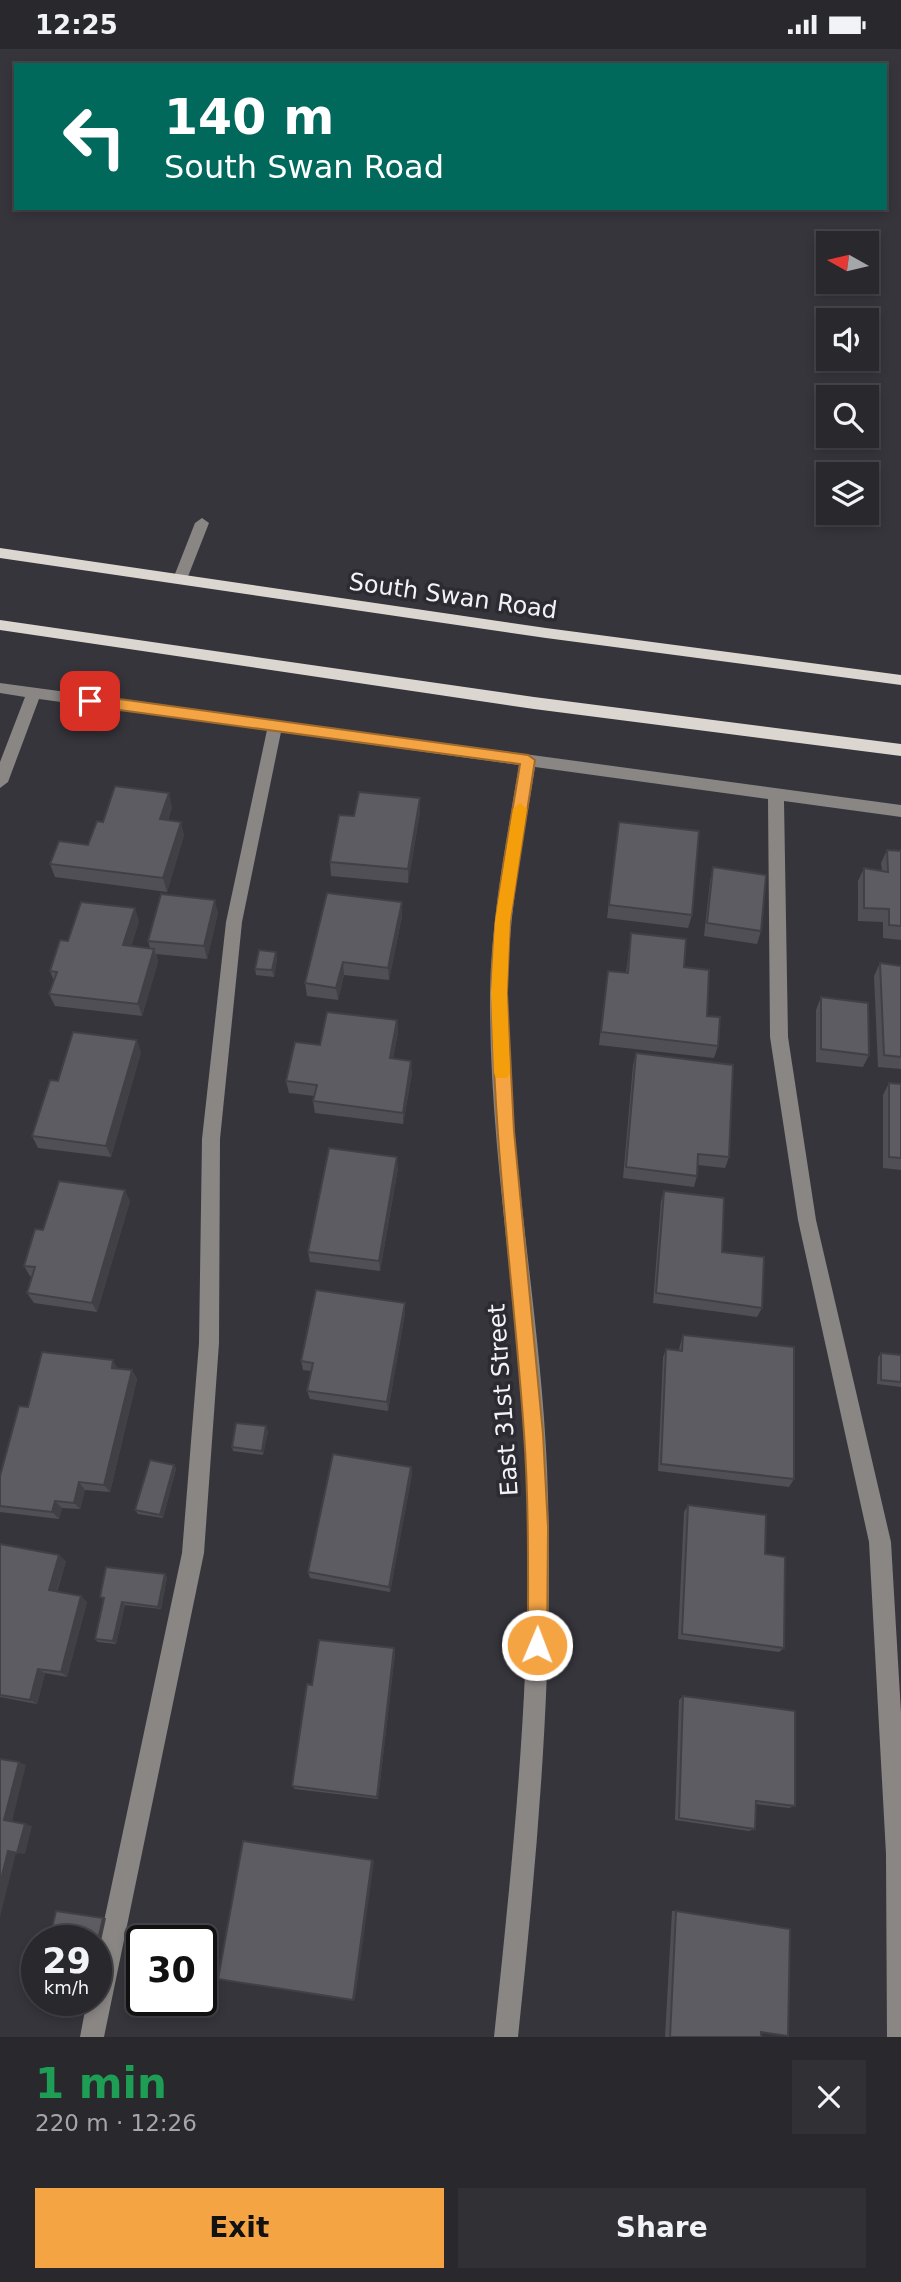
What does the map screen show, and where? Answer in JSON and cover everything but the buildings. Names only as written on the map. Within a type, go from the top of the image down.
[{"type":"main road","name":"South Swan Road","points":[[0,553],[546,633],[901,680]]},
{"type":"main road","points":[[0,625],[534,703],[901,750]]},
{"type":"street","points":[[180,579],[202,523]]},
{"type":"street","points":[[0,688],[901,811]]},
{"type":"street","points":[[0,782],[34,693]]},
{"type":"street","points":[[92,2037],[193,1553],[209,1343],[211,1139],[234,922],[275,726]]},
{"type":"street","name":"East 31st Street","points":[[506,2037],[529,1796],[537,1645],[539,1528],[534,1436],[506,1140],[499,993],[503,921],[528,760]]},
{"type":"street","points":[[776,794],[779,1037],[807,1220],[880,1542],[898,1854],[899,2037]]},
{"type":"slow traffic","points":[[502,1073],[499,993],[503,921],[520,809]]},
{"type":"route","points":[[90,701],[528,760],[503,921],[499,993],[501,1065],[526,1331],[539,1528],[537,1645]]}]
